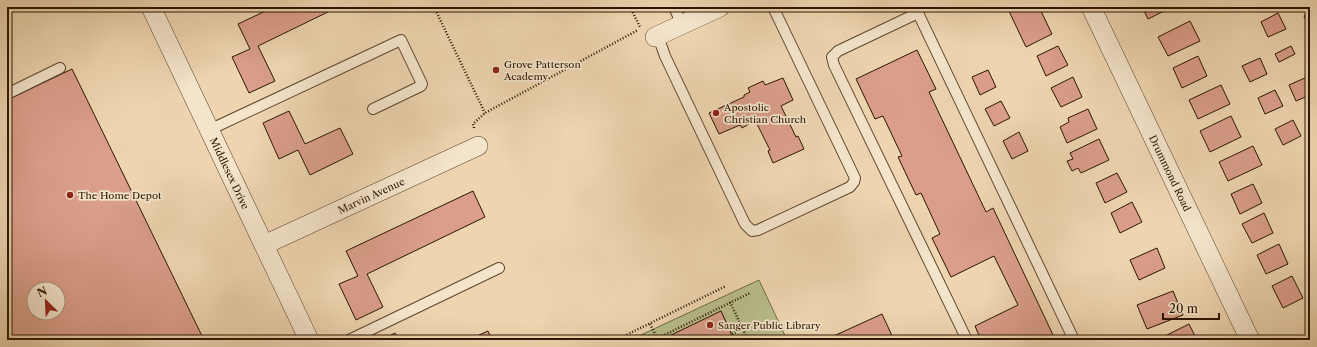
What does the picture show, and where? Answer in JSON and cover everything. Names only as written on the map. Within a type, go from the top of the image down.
[{"type":"street","name":"Middlesex Drive","points":[[151,7],[309,340]]},
{"type":"street","points":[[656,37],[720,7]]},
{"type":"street","name":"Drummond Road","points":[[1091,7],[1250,340]]},
{"type":"street","name":"Marvin Avenue","points":[[264,245],[478,146]]},
{"type":"lane","points":[[674,7],[682,24]]},
{"type":"lane","points":[[656,37],[745,224],[752,231],[758,230],[850,187],[855,178],[773,7]]},
{"type":"lane","points":[[967,340],[834,65],[832,57],[838,51],[918,13],[1074,340]]},
{"type":"lane","points":[[210,130],[401,40],[422,84],[421,86],[373,109]]},
{"type":"lane","points":[[7,94],[60,68]]},
{"type":"lane","points":[[349,340],[499,268]]},
{"type":"path","points":[[434,7],[485,113]]},
{"type":"path","points":[[478,146],[473,124],[485,113],[641,29],[630,7]]},
{"type":"path","points":[[616,340],[726,286]]},
{"type":"path","points":[[654,340],[750,293]]},
{"type":"path","points":[[730,302],[748,340]]},
{"type":"path","points":[[650,324],[658,339]]},
{"type":"path","points":[[732,334],[742,329]]},
{"type":"green space","points":[[759,280],[787,340],[734,340],[721,311],[663,340],[630,340]]},
{"type":"building","points":[[274,7],[333,7],[334,9],[258,46],[275,81],[249,93],[232,57],[250,49],[238,24]]},
{"type":"building","points":[[1007,7],[1039,7],[1052,34],[1026,47]]},
{"type":"building","points":[[1142,7],[1169,7],[1170,8],[1148,19]]},
{"type":"building","points":[[1310,7],[1310,25],[1308,25],[1304,16],[1307,14],[1304,8]]},
{"type":"building","points":[[1278,13],[1286,29],[1268,37],[1261,22]]},
{"type":"building","points":[[1190,21],[1200,41],[1168,56],[1158,37]]},
{"type":"building","points":[[1058,46],[1068,65],[1046,76],[1037,56]]},
{"type":"building","points":[[1291,46],[1295,54],[1279,62],[1275,54]]},
{"type":"building","points":[[917,50],[936,89],[929,92],[986,212],[993,208],[1054,337],[1047,340],[981,340],[975,326],[1018,305],[994,256],[951,277],[932,238],[940,234],[921,193],[916,195],[898,157],[902,156],[883,116],[875,119],[856,79]]},
{"type":"building","points":[[1198,56],[1207,76],[1182,88],[1173,68]]},
{"type":"building","points":[[1260,58],[1267,74],[1250,82],[1242,66]]},
{"type":"building","name":"The Home Depot","points":[[72,69],[204,340],[7,340],[7,100]]},
{"type":"building","points":[[988,70],[996,87],[980,95],[972,77]]},
{"type":"building","points":[[1073,77],[1082,97],[1061,107],[1051,88]]},
{"type":"building","points":[[1307,77],[1310,85],[1310,95],[1296,101],[1289,85]]},
{"type":"building","name":"Apostolic Christian Church","points":[[783,78],[793,100],[781,106],[796,137],[798,136],[804,149],[773,163],[768,151],[770,150],[754,118],[747,121],[749,124],[742,128],[740,125],[719,134],[709,113],[744,97],[744,95],[750,92],[748,88],[763,81],[765,85]]},
{"type":"building","points":[[1221,85],[1230,104],[1198,119],[1189,100]]},
{"type":"building","points":[[1275,90],[1283,106],[1265,114],[1258,98]]},
{"type":"building","points":[[1001,101],[1010,118],[994,126],[985,109]]},
{"type":"building","points":[[1088,109],[1097,129],[1067,143],[1060,127],[1069,122],[1068,118]]},
{"type":"building","points":[[289,111],[305,144],[340,128],[353,154],[310,175],[298,150],[279,159],[263,123]]},
{"type":"building","points":[[1231,116],[1241,137],[1210,152],[1200,131]]},
{"type":"building","points":[[1293,120],[1301,136],[1283,145],[1275,129]]},
{"type":"building","points":[[1019,132],[1028,151],[1012,159],[1003,141]]},
{"type":"building","points":[[1099,139],[1109,160],[1081,173],[1078,168],[1072,171],[1067,161],[1073,159],[1070,153]]},
{"type":"building","points":[[1253,146],[1262,165],[1228,181],[1219,162]]},
{"type":"building","points":[[1117,173],[1127,192],[1105,203],[1096,183]]},
{"type":"building","points":[[1253,184],[1262,203],[1240,214],[1231,194]]},
{"type":"building","points":[[473,191],[485,217],[367,274],[383,307],[356,320],[339,284],[358,276],[346,251]]},
{"type":"building","points":[[1132,202],[1142,222],[1120,233],[1111,213]]},
{"type":"building","points":[[1264,213],[1273,233],[1252,243],[1242,224]]},
{"type":"building","points":[[1279,244],[1288,264],[1266,274],[1257,255]]},
{"type":"building","points":[[1157,248],[1165,268],[1139,280],[1130,260]]},
{"type":"building","points":[[1292,276],[1303,298],[1283,308],[1272,286]]},
{"type":"building","points":[[1173,291],[1183,315],[1147,329],[1137,305]]},
{"type":"building","name":"Sanger Public Library","points":[[721,311],[734,340],[663,340],[663,339]]},
{"type":"building","points":[[882,314],[894,340],[825,340]]},
{"type":"building","points":[[1189,324],[1197,340],[1159,340],[1159,339]]},
{"type":"building","points":[[488,331],[492,340],[468,340]]},
{"type":"building","points":[[395,333],[399,340],[381,340]]},
{"type":"place","name":"Grove Patterson Academy","points":[[496,70]]},
{"type":"place","name":"Apostolic Christian Church","points":[[716,113]]},
{"type":"place","name":"The Home Depot","points":[[70,195]]},
{"type":"place","name":"Sanger Public Library","points":[[710,325]]}]
